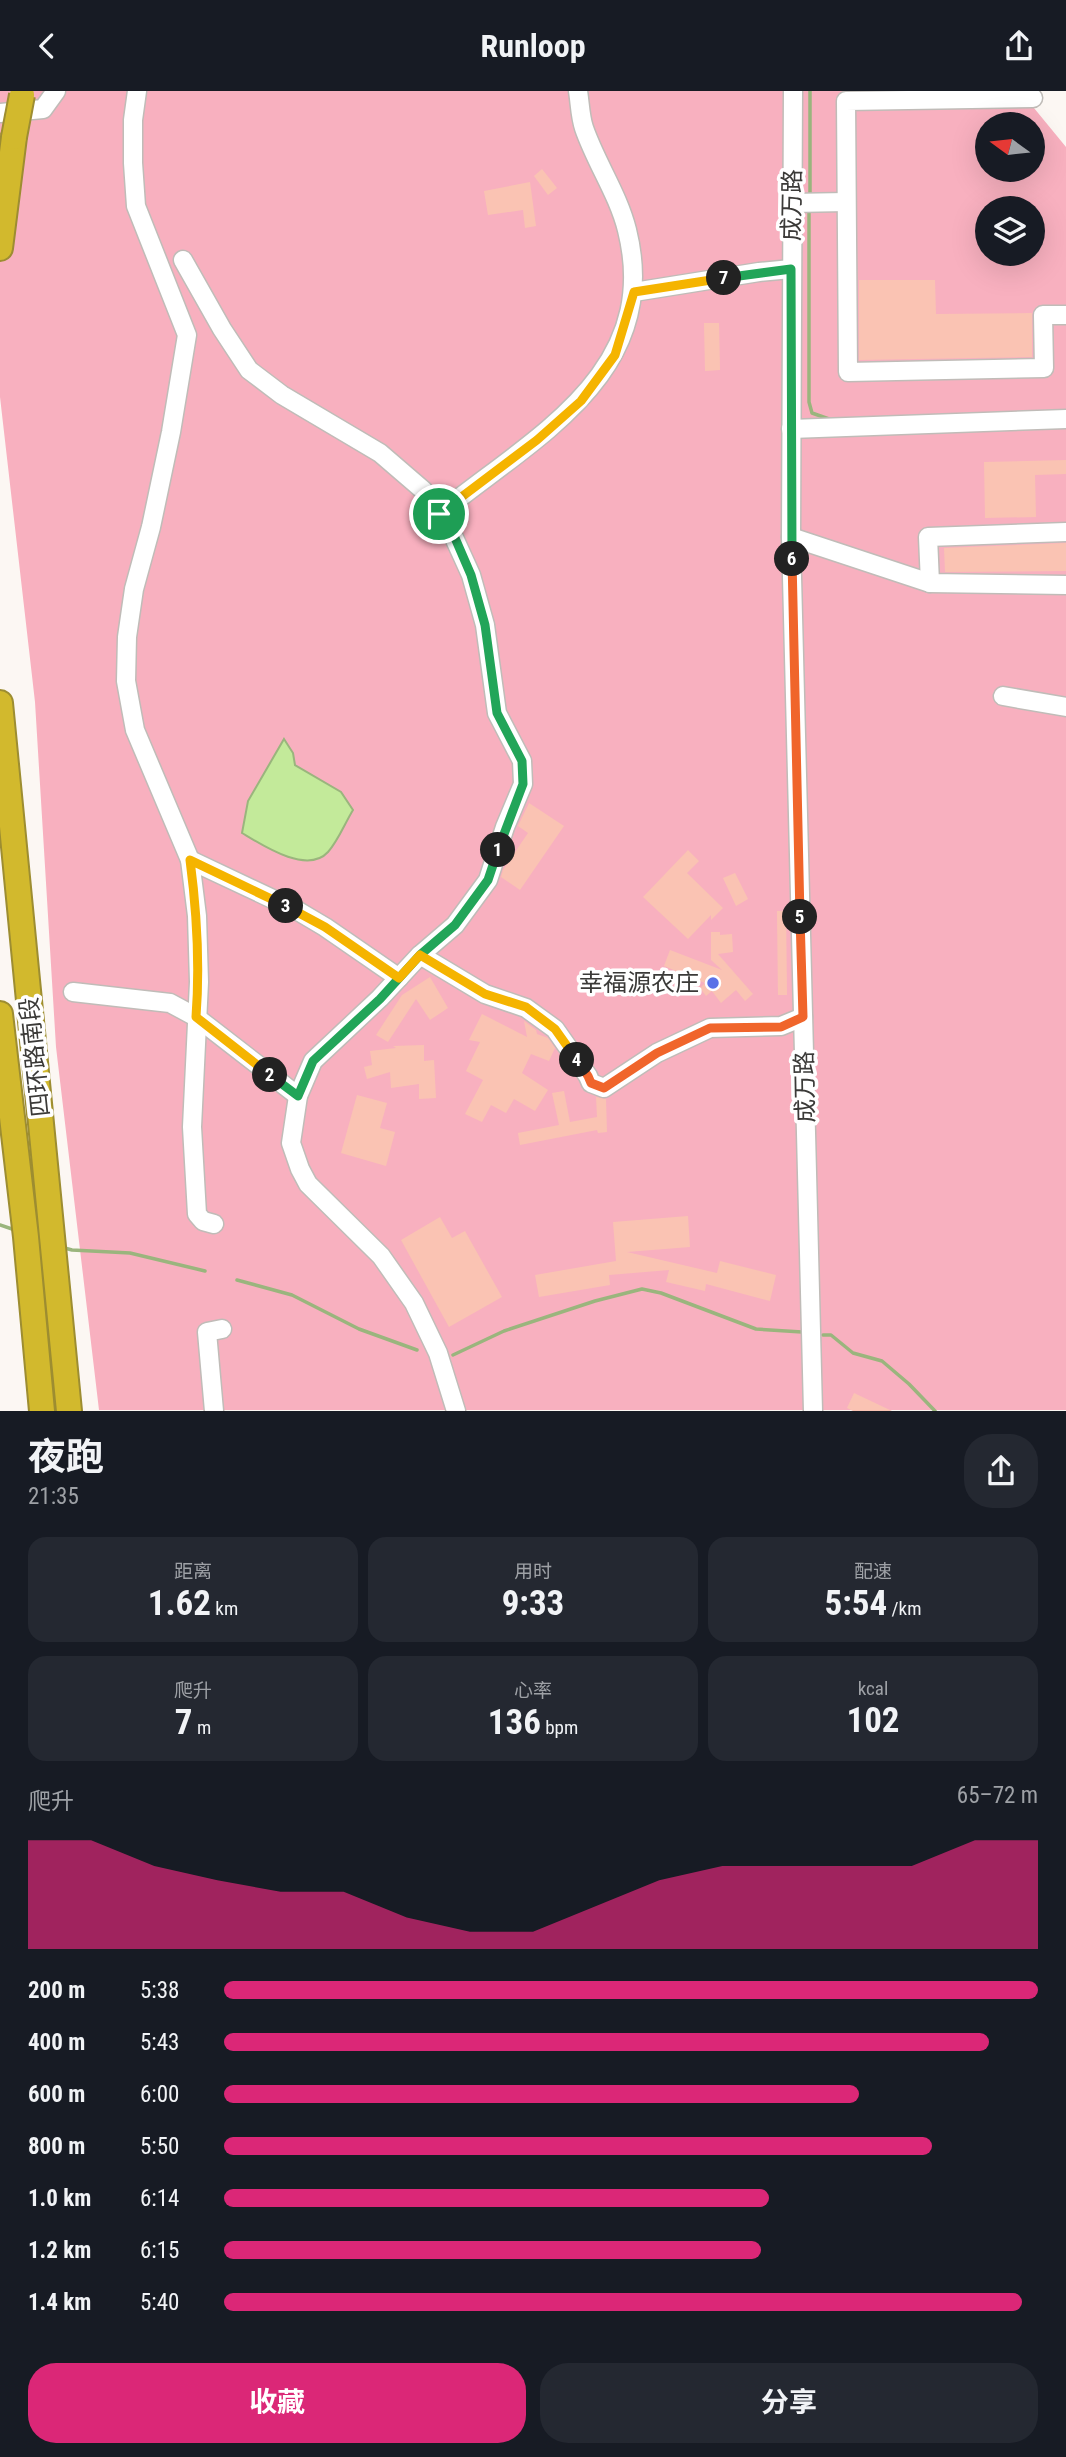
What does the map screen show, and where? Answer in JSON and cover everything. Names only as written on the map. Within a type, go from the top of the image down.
[{"type":"highway","points":[[0,248],[22,93]]},
{"type":"highway","name":"四环路南段","points":[[0,703],[69,1411]]},
{"type":"highway","name":"四环路南段","points":[[0,1014],[30,1276],[42,1411]]},
{"type":"street","points":[[0,113],[43,109],[55,91]]},
{"type":"street","points":[[137,91],[133,120],[136,206],[187,335],[152,527],[134,589],[127,637],[126,681],[135,730],[190,860],[197,916],[199,982],[192,1127],[197,1214],[203,1221],[214,1224]]},
{"type":"street","points":[[439,514],[537,440],[581,401],[615,355],[634,292],[633,261],[626,228],[583,125],[578,91]]},
{"type":"street","name":"成万路","points":[[793,91],[791,537],[813,1411]]},
{"type":"street","points":[[1033,98],[870,96],[846,101],[848,372],[1044,367],[1043,315],[1066,315]]},
{"type":"street","points":[[792,203],[846,202]]},
{"type":"street","points":[[183,260],[249,370],[282,395],[380,453],[423,490],[452,531],[471,575],[485,625],[497,713],[522,761],[523,784],[505,827],[488,880],[455,925],[420,955],[347,1031],[313,1061],[298,1096],[291,1143],[308,1184],[381,1256],[415,1303],[438,1353],[456,1411]]},
{"type":"street","points":[[634,292],[791,269]]},
{"type":"street","points":[[791,429],[1066,419]]},
{"type":"street","points":[[929,583],[928,537],[1066,532]]},
{"type":"street","points":[[791,537],[929,583],[1066,585]]},
{"type":"street","points":[[1003,696],[1066,708]]},
{"type":"street","points":[[190,860],[298,911],[399,978]]},
{"type":"street","points":[[420,955],[485,994],[526,1007],[555,1029],[591,1083],[604,1088],[657,1053],[710,1028],[781,1027],[803,1017]]},
{"type":"street","points":[[73,992],[170,1003],[196,1017],[298,1096]]},
{"type":"street","points":[[214,1411],[207,1332],[222,1329]]},
{"type":"shaded area","points":[[0,91],[1020,91],[1037,112],[975,112],[975,182],[1045,182],[1045,121],[1066,147],[1066,1410],[99,1410],[56,1047],[35,702],[0,397]]},
{"type":"shaded area","points":[[284,739],[293,753],[295,765],[341,792],[353,810],[332,848],[319,858],[309,860],[285,856],[242,833],[248,801]]},
{"type":"building","points":[[542,169],[557,188],[548,195],[534,176]]},
{"type":"building","points":[[530,182],[536,226],[525,228],[523,210],[488,215],[484,191]]},
{"type":"building","points":[[859,280],[935,280],[936,314],[1032,313],[1032,357],[859,360]]},
{"type":"building","points":[[704,323],[719,323],[720,370],[705,371]]},
{"type":"building","points":[[1066,460],[1066,474],[1035,475],[1036,517],[985,518],[984,462]]},
{"type":"building","points":[[1066,543],[1066,571],[945,572],[944,548]]},
{"type":"building","points":[[529,803],[564,826],[520,890],[501,877],[528,833],[518,826]]},
{"type":"building","points":[[688,850],[699,861],[687,873],[723,908],[711,920],[711,915],[688,939],[643,897]]},
{"type":"building","points":[[735,873],[748,899],[736,906],[723,878]]},
{"type":"building","points":[[777,911],[786,911],[787,995],[778,995]]},
{"type":"building","points":[[711,932],[720,932],[720,935],[732,934],[733,952],[718,954],[753,994],[745,1001],[736,990],[721,1003],[712,991],[706,996],[700,988],[705,983],[664,966],[670,950],[722,970],[711,960]]},
{"type":"building","points":[[430,977],[448,1008],[430,1020],[416,999],[388,1042],[376,1035],[402,995]]},
{"type":"building","points":[[482,1014],[527,1037],[524,1021],[536,1030],[537,1034],[548,1038],[555,1048],[549,1061],[531,1054],[522,1073],[548,1090],[535,1111],[514,1099],[506,1113],[491,1105],[482,1122],[465,1114],[483,1080],[466,1071],[480,1042],[469,1040]]},
{"type":"building","points":[[424,1045],[424,1061],[434,1060],[436,1098],[419,1099],[419,1084],[391,1088],[390,1072],[367,1079],[364,1067],[372,1065],[370,1051],[396,1048],[393,1046]]},
{"type":"building","points":[[564,1091],[570,1122],[597,1117],[596,1097],[606,1099],[607,1132],[598,1133],[597,1130],[520,1145],[518,1133],[559,1125],[552,1093]]},
{"type":"building","points":[[357,1095],[387,1103],[380,1128],[395,1132],[386,1166],[341,1153]]},
{"type":"building","points":[[688,1216],[690,1247],[627,1252],[717,1273],[720,1261],[776,1275],[770,1301],[706,1284],[705,1291],[666,1282],[669,1270],[609,1275],[610,1285],[539,1297],[535,1275],[616,1261],[613,1222]]},
{"type":"building","points":[[440,1217],[452,1238],[465,1231],[502,1297],[449,1327],[401,1240]]},
{"type":"building","points":[[854,1393],[892,1411],[853,1411],[847,1408]]},
{"type":"waterway","points":[[810,91],[810,197]]},
{"type":"waterway","points":[[809,209],[809,402],[812,413],[829,419]]},
{"type":"waterway","points":[[0,1225],[15,1230]]},
{"type":"waterway","points":[[61,1247],[130,1253],[205,1271]]},
{"type":"waterway","points":[[237,1280],[292,1295],[359,1329],[417,1350]]},
{"type":"waterway","points":[[453,1355],[504,1331],[595,1301],[642,1289],[661,1293],[756,1329],[802,1332]]},
{"type":"waterway","points":[[823,1335],[831,1335],[853,1353],[882,1361],[935,1411]]},
{"type":"place","name":"幸福源农庄","points":[[713,983]]},
{"type":"route","points":[[439,514],[452,531],[471,575],[485,625],[497,713],[522,761],[523,784],[505,827],[488,880],[455,925],[420,955],[380,999],[313,1061],[298,1096],[196,1017],[199,982],[197,916],[190,860],[298,911],[399,978],[420,955],[485,994],[526,1007],[555,1029],[591,1083],[604,1088],[657,1053],[710,1028],[781,1027],[803,1017],[791,537],[791,269],[634,292],[615,355],[581,401],[537,440],[439,514]]}]
